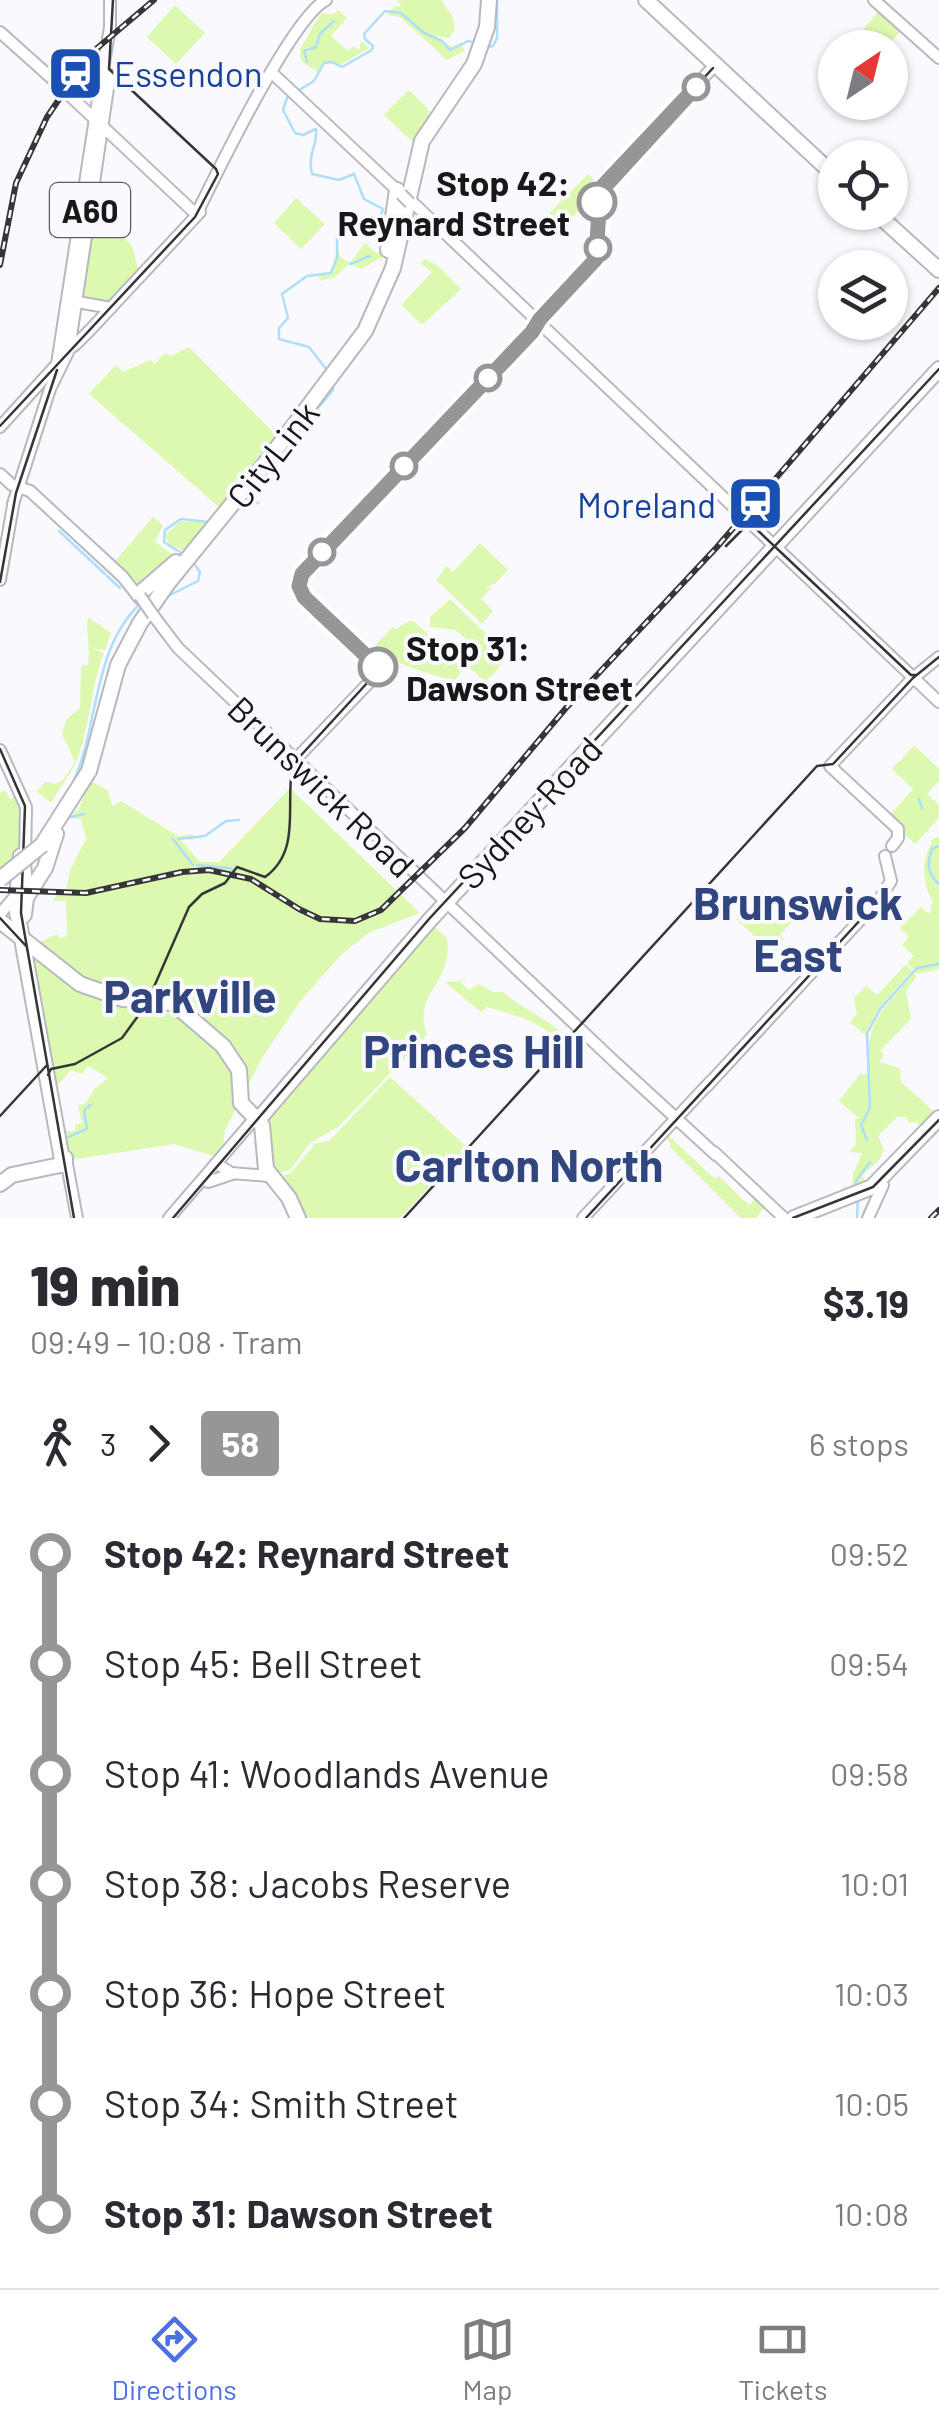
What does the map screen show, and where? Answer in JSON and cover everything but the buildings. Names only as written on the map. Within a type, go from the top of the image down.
[{"type":"highway","name":"CityLink","points":[[149,602],[330,377],[375,308],[394,250],[417,144],[428,120],[479,45],[487,0]]},
{"type":"highway","points":[[646,0],[712,66],[818,161]]},
{"type":"highway","points":[[375,308],[393,273],[405,199]]},
{"type":"highway","points":[[896,230],[939,270]]},
{"type":"highway","name":"Sydney Road","points":[[333,1031],[429,919],[939,369]]},
{"type":"highway","points":[[41,1028],[27,964],[21,882],[88,758],[103,690],[149,602]]},
{"type":"highway","points":[[7,1178],[58,1166],[55,1109],[26,943],[21,882],[90,776],[118,666],[149,602]]},
{"type":"highway","points":[[59,818],[90,760],[114,665]]},
{"type":"highway","points":[[0,877],[33,854],[86,777],[96,749]]},
{"type":"highway","points":[[26,943],[74,978],[109,996],[173,1003],[191,1015]]},
{"type":"highway","points":[[74,978],[116,994],[171,1000],[232,1056],[240,1072],[267,1102]]},
{"type":"highway","points":[[298,1218],[291,1201],[268,1178],[262,1144],[267,1102],[333,1031]]},
{"type":"highway","points":[[307,1062],[333,1031]]},
{"type":"highway","points":[[900,1165],[939,1118]]},
{"type":"highway","points":[[794,1218],[873,1191],[939,1127]]},
{"type":"main road","name":"A60","points":[[0,580],[18,485],[47,384],[63,359],[93,170],[107,130],[104,87],[114,0]]},
{"type":"main road","points":[[63,359],[110,309],[185,204],[208,193],[280,58],[310,11],[326,0]]},
{"type":"main road","points":[[874,0],[939,58]]},
{"type":"main road","points":[[5,35],[58,84]]},
{"type":"main road","points":[[296,760],[381,670],[308,600],[299,583],[303,572],[597,257],[599,191],[712,66]]},
{"type":"main road","points":[[271,73],[939,702]]},
{"type":"main road","points":[[68,94],[185,204]]},
{"type":"main road","name":"A60","points":[[63,359],[72,303]]},
{"type":"main road","points":[[72,303],[110,309]]},
{"type":"main road","points":[[0,427],[47,384]]},
{"type":"main road","name":"Brunswick Road","points":[[0,474],[18,485],[149,602],[168,638],[568,1019],[784,1218]]},
{"type":"main road","points":[[584,1218],[884,895],[891,881],[888,851],[895,827],[832,766],[913,678],[939,657]]},
{"type":"main road","points":[[0,750],[23,801],[21,882]]},
{"type":"main road","points":[[41,1028],[55,1109]]},
{"type":"main road","points":[[173,1218],[267,1102]]},
{"type":"main road","points":[[220,1164],[234,1173],[268,1178]]},
{"type":"main road","points":[[191,1197],[220,1164]]},
{"type":"main road","points":[[58,1166],[74,1218]]},
{"type":"main road","points":[[868,1218],[873,1191]]},
{"type":"green space","points":[[397,0],[441,0],[453,17],[455,29],[449,38],[435,36],[452,47],[461,43],[465,51],[447,60],[400,17],[387,15],[395,6],[402,7]]},
{"type":"green space","points":[[175,5],[205,33],[176,64],[147,37]]},
{"type":"green space","points":[[881,8],[903,28],[901,30],[863,30]]},
{"type":"green space","points":[[338,10],[347,18],[331,36],[348,51],[353,46],[359,50],[361,41],[370,48],[340,65],[327,61],[318,72],[301,61],[300,49],[312,29],[305,22],[312,28],[322,13],[333,14]]},
{"type":"green space","points":[[409,90],[427,107],[429,115],[414,143],[384,115]]},
{"type":"green space","points":[[588,174],[601,186],[560,231],[548,215]]},
{"type":"green space","points":[[296,198],[325,224],[301,249],[274,223]]},
{"type":"green space","points":[[89,232],[126,240],[141,272],[111,305],[79,298]]},
{"type":"green space","points":[[365,243],[376,253],[385,251],[381,262],[380,258],[362,269],[349,264],[335,277],[321,281],[317,276],[334,272],[338,246],[340,257],[350,263]]},
{"type":"green space","points":[[425,259],[437,265],[461,289],[422,325],[401,305],[432,272],[421,264]]},
{"type":"green space","points":[[189,347],[276,435],[219,507],[89,394],[116,365],[123,372],[150,360],[155,364],[164,353],[172,356]]},
{"type":"green space","points":[[153,517],[163,525],[155,542],[178,558],[137,588],[116,560]]},
{"type":"green space","points":[[180,521],[207,523],[185,551],[170,545],[165,536]]},
{"type":"green space","points":[[480,543],[508,570],[495,584],[485,587],[491,588],[481,599],[493,611],[482,624],[436,580],[447,566],[453,572]]},
{"type":"green space","points":[[450,599],[508,655],[484,681],[456,655],[468,641],[456,630],[430,627],[430,617]]},
{"type":"green space","points":[[88,617],[111,633],[105,650],[92,648],[104,653],[75,762],[62,734],[66,720],[80,708],[81,668],[87,666]]},
{"type":"green space","points":[[414,621],[464,669],[454,681],[401,664],[375,645],[393,627]]},
{"type":"green space","points":[[914,745],[939,769],[939,781],[927,794],[939,805],[938,819],[915,844],[887,818],[913,789],[892,769]]},
{"type":"green space","points":[[75,762],[51,803],[37,792],[45,782],[55,784],[63,780]]},
{"type":"green space","points":[[90,781],[108,790],[112,806],[121,801],[178,836],[193,834],[194,840],[180,839],[200,862],[219,862],[290,788],[420,913],[368,933],[340,956],[301,1000],[262,1058],[225,1130],[222,1152],[217,1157],[174,1144],[70,1160],[65,1131],[75,1131],[75,1125],[82,1123],[78,1105],[86,1103],[94,1089],[108,1078],[88,1066],[82,1074],[71,1070],[57,1086],[32,951],[36,944],[57,934],[59,938],[67,936],[66,901],[53,901],[58,891],[66,890],[70,870],[86,839],[81,819],[71,818],[62,824],[79,809]]},
{"type":"green space","points":[[5,790],[10,799],[16,796],[22,815],[17,884],[0,885],[0,793]]},
{"type":"green space","points":[[939,836],[939,969],[918,974],[907,963],[914,956],[902,945],[909,937],[900,928],[921,907],[929,914],[932,910],[924,865],[930,841]]},
{"type":"green space","points":[[762,891],[794,920],[780,935],[784,939],[774,954],[736,919]]},
{"type":"green space","points":[[432,925],[447,938],[447,954],[425,1008],[427,1035],[338,1127],[310,1143],[290,1170],[272,1174],[265,1125],[268,1115]]},
{"type":"green space","points":[[906,964],[912,971],[879,1008],[865,1035],[850,1022],[857,1014],[854,998],[866,986],[879,993]]},
{"type":"green space","points":[[914,973],[917,976],[906,991],[911,1019],[881,1050],[884,1055],[879,1062],[900,1068],[901,1082],[939,1116],[926,1130],[916,1122],[909,1123],[906,1117],[897,1117],[878,1136],[884,1149],[881,1158],[862,1176],[871,1186],[846,1196],[844,1185],[851,1191],[862,1153],[849,1152],[856,1144],[855,1119],[859,1118],[839,1101],[860,1074],[869,1074],[873,1029],[884,1008]]},
{"type":"green space","points":[[466,976],[461,983],[469,990],[478,984],[493,992],[503,992],[567,1037],[561,1043],[527,1020],[487,1007],[481,1012],[445,982],[460,981]]},
{"type":"green space","points":[[390,1077],[465,1149],[400,1218],[301,1218],[275,1177],[290,1174],[315,1144],[330,1140]]},
{"type":"green space","points":[[668,1135],[749,1205],[758,1196],[767,1204],[756,1218],[741,1218],[670,1147],[665,1138]]},
{"type":"waterway","points":[[487,47],[493,46],[497,38],[497,0]]},
{"type":"waterway","points":[[296,92],[314,81],[324,63],[342,67],[372,50],[364,34],[385,11],[401,13],[450,50],[468,41],[475,43]]},
{"type":"waterway","points":[[307,62],[304,51],[316,47],[320,34],[334,21]]},
{"type":"waterway","points":[[288,95],[283,110],[295,133],[303,135],[316,129],[312,174],[339,180],[354,174],[364,199],[383,209],[376,223],[337,233],[337,257],[331,273],[307,276],[282,294],[288,318],[279,328],[279,339],[309,347],[326,369]]},
{"type":"waterway","points":[[350,264],[370,256]]},
{"type":"waterway","points":[[293,438],[333,390],[333,381]]},
{"type":"waterway","points":[[243,502],[258,503]]},
{"type":"waterway","points":[[183,554],[164,542],[165,530],[181,519],[208,522]]},
{"type":"waterway","points":[[59,531],[105,574]]},
{"type":"waterway","points":[[168,596],[198,581],[200,572],[193,562]]},
{"type":"waterway","points":[[107,576],[120,588]]},
{"type":"waterway","points":[[70,789],[87,742],[104,667],[125,622],[141,603]]},
{"type":"waterway","points":[[919,799],[922,808]]},
{"type":"waterway","points":[[71,817],[84,814]]},
{"type":"waterway","points":[[178,839],[205,836],[226,821],[239,820]]},
{"type":"waterway","points":[[173,839],[193,865]]},
{"type":"waterway","points":[[939,846],[932,849],[929,864],[939,884]]},
{"type":"waterway","points":[[197,865],[227,868]]},
{"type":"waterway","points":[[229,868],[234,870]]},
{"type":"waterway","points":[[867,1140],[861,1125],[870,1108],[867,1034],[880,1009],[917,968],[939,964]]},
{"type":"waterway","points":[[68,1137],[87,1129],[84,1110],[91,1105]]},
{"type":"waterway","points":[[857,1189],[856,1181],[870,1162]]},
{"type":"waterway","points":[[857,1218],[858,1197]]},
{"type":"tram line","points":[[0,426],[195,217],[218,174],[109,69],[113,0]]},
{"type":"tram line","points":[[48,1075],[51,1069],[75,1064],[122,1038],[146,1005],[189,907],[202,894],[225,883],[237,867],[265,877],[277,866],[288,839],[293,764],[379,670],[302,595],[301,574],[595,260],[599,191],[713,68]]},
{"type":"tram line","name":"58","points":[[378,667],[304,597],[299,586],[302,574],[532,332],[596,259],[600,192],[696,87],[601,188],[598,193],[597,202]]},
{"type":"tram line","points":[[173,1218],[429,919],[939,369]]},
{"type":"tram line","points":[[0,582],[16,493],[57,370]]},
{"type":"tram line","points":[[726,546],[752,525],[911,675],[916,675]]},
{"type":"tram line","points":[[404,1218],[817,766],[833,764],[913,678],[939,657]]},
{"type":"tram line","points":[[0,749],[25,806],[21,913],[74,1218]]},
{"type":"tram line","points":[[586,1218],[874,905]]},
{"type":"tram line","points":[[0,918],[27,947]]},
{"type":"tram line","points":[[0,1116],[47,1065]]},
{"type":"tram line","points":[[793,1218],[873,1187],[939,1120]]},
{"type":"railway","points":[[0,265],[16,183],[47,117],[89,55],[154,0]]},
{"type":"railway","points":[[0,890],[86,893],[209,870],[251,879],[320,919],[355,921],[381,910],[465,828],[566,708],[717,547],[939,288]]},
{"type":"railway","points":[[931,1218],[939,1210]]},
{"type":"place","name":"Essendon","points":[[75,73]]},
{"type":"place","name":"Stop 42: Reynard Street","points":[[597,202]]},
{"type":"place","name":"Moreland","points":[[755,504]]},
{"type":"place","name":"Stop 31: Dawson Street","points":[[378,667]]},
{"type":"district","name":"Brunswick East","points":[[798,928]]},
{"type":"district","name":"Parkville","points":[[190,995]]},
{"type":"district","name":"Princes Hill","points":[[474,1050]]},
{"type":"district","name":"Carlton North","points":[[529,1164]]}]
